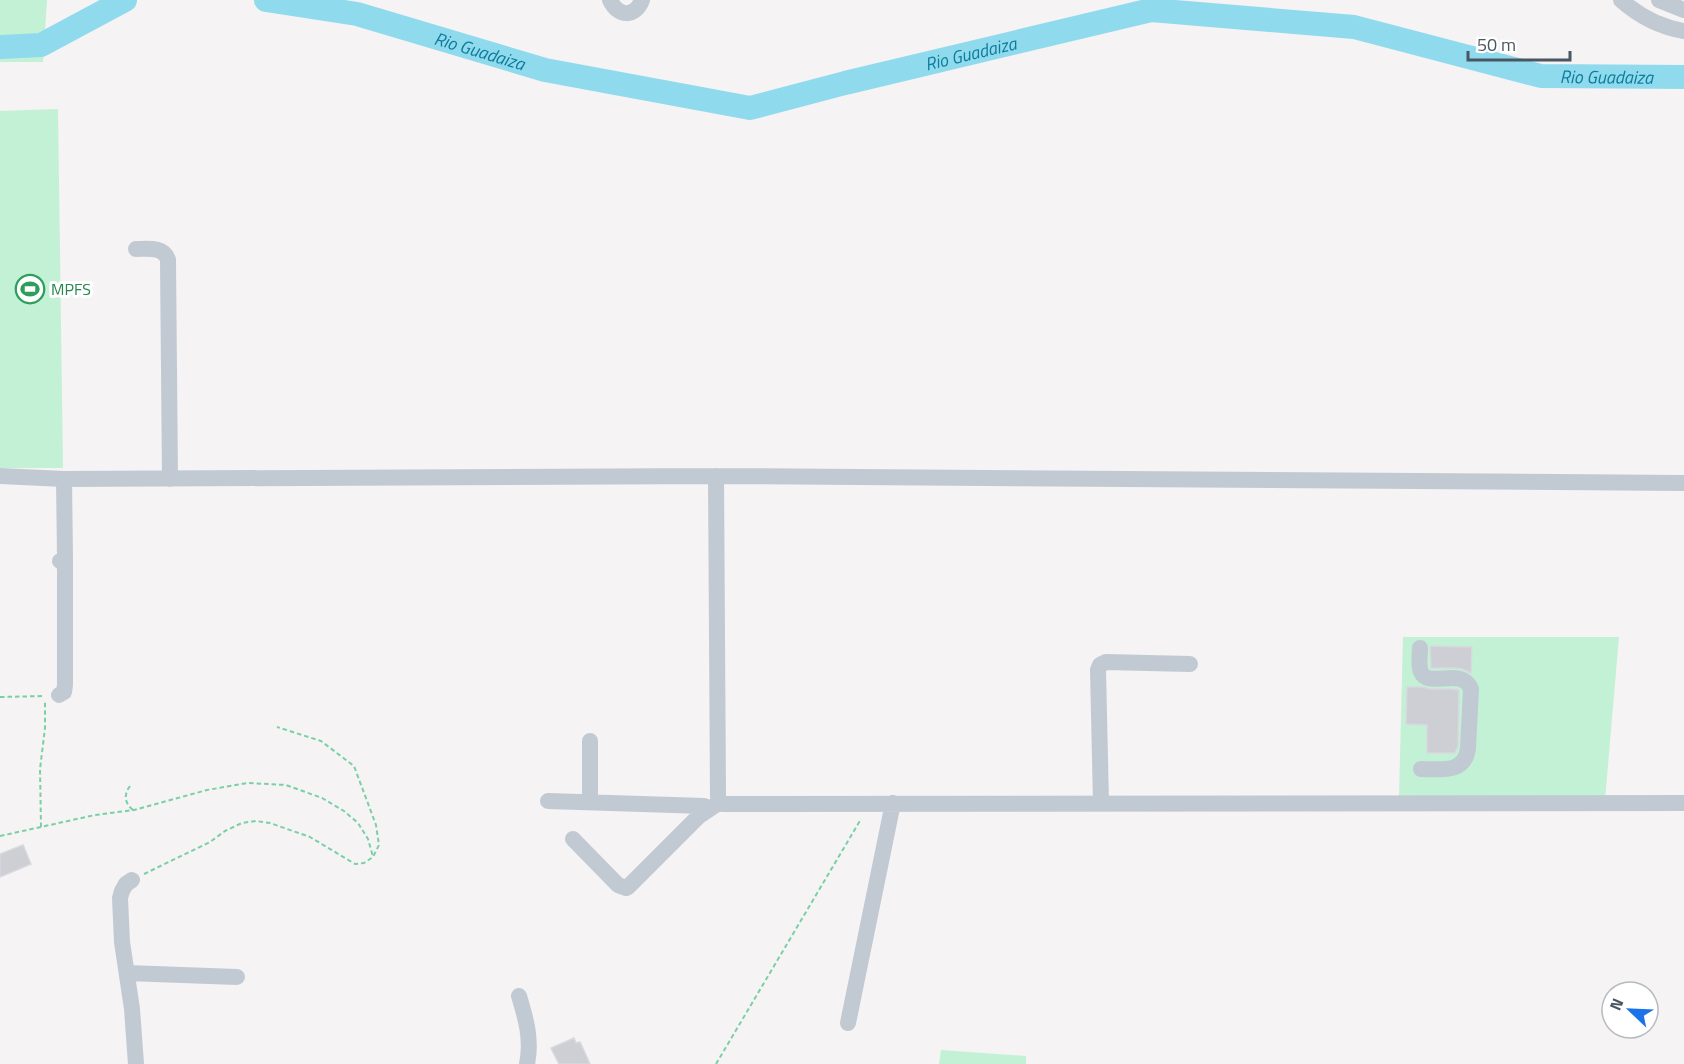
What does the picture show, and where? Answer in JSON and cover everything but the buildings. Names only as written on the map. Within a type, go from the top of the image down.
[{"type":"street","points":[[610,0],[616,9],[624,13],[633,12],[640,7],[642,0]]},
{"type":"street","points":[[1621,0],[1634,11],[1668,28],[1684,31]]},
{"type":"street","points":[[1659,0],[1684,10]]},
{"type":"street","points":[[1676,0],[1684,4]]},
{"type":"street","points":[[136,249],[161,250],[166,254],[168,260],[170,479]]},
{"type":"street","points":[[0,476],[64,479],[170,479],[716,476],[1684,483]]},
{"type":"street","points":[[573,840],[618,885],[626,888],[699,816],[715,806],[718,796],[716,476]]},
{"type":"street","points":[[52,696],[64,692],[65,685],[64,479]]},
{"type":"street","points":[[1420,648],[1420,670],[1423,676],[1462,679],[1471,689],[1468,748],[1464,761],[1453,769],[1421,769]]},
{"type":"street","points":[[1101,802],[1098,670],[1100,665],[1106,662],[1190,664]]},
{"type":"street","points":[[590,741],[590,802]]},
{"type":"street","points":[[548,801],[704,806],[1101,802],[1684,804]]},
{"type":"street","points":[[848,1023],[892,803]]},
{"type":"street","points":[[132,880],[126,884],[120,898],[122,942],[132,1009],[136,1064]]},
{"type":"street","points":[[127,973],[237,977]]},
{"type":"street","points":[[519,996],[528,1023],[530,1051],[527,1064]]},
{"type":"path","points":[[0,697],[52,696],[40,769],[41,826]]},
{"type":"path","points":[[132,880],[210,842],[225,831],[242,823],[256,821],[270,823],[310,837],[355,864],[364,863],[373,857],[379,845],[376,825],[354,766],[321,741],[278,727]]},
{"type":"path","points":[[0,836],[95,815],[134,810],[207,790],[248,783],[286,785],[322,798],[344,811],[358,823],[368,839],[373,857]]},
{"type":"path","points":[[130,786],[126,799],[130,808],[134,810]]},
{"type":"path","points":[[716,1064],[867,810],[868,803]]},
{"type":"green space","points":[[0,0],[47,0],[43,62],[0,62]]},
{"type":"green space","name":"MPFS","points":[[58,109],[63,468],[0,468],[0,111]]},
{"type":"green space","points":[[1403,637],[1619,637],[1605,800],[1399,797]]},
{"type":"green space","points":[[941,1050],[1026,1056],[1026,1064],[939,1064]]},
{"type":"waterway","name":"Rio Guadaiza","points":[[0,47],[41,45],[125,0]]},
{"type":"waterway","name":"Rio Guadaiza","points":[[266,0],[357,14],[545,70],[750,108],[1151,10],[1354,27],[1541,76],[1684,77]]},
{"type":"place","name":"MPFS","points":[[30,289]]}]
